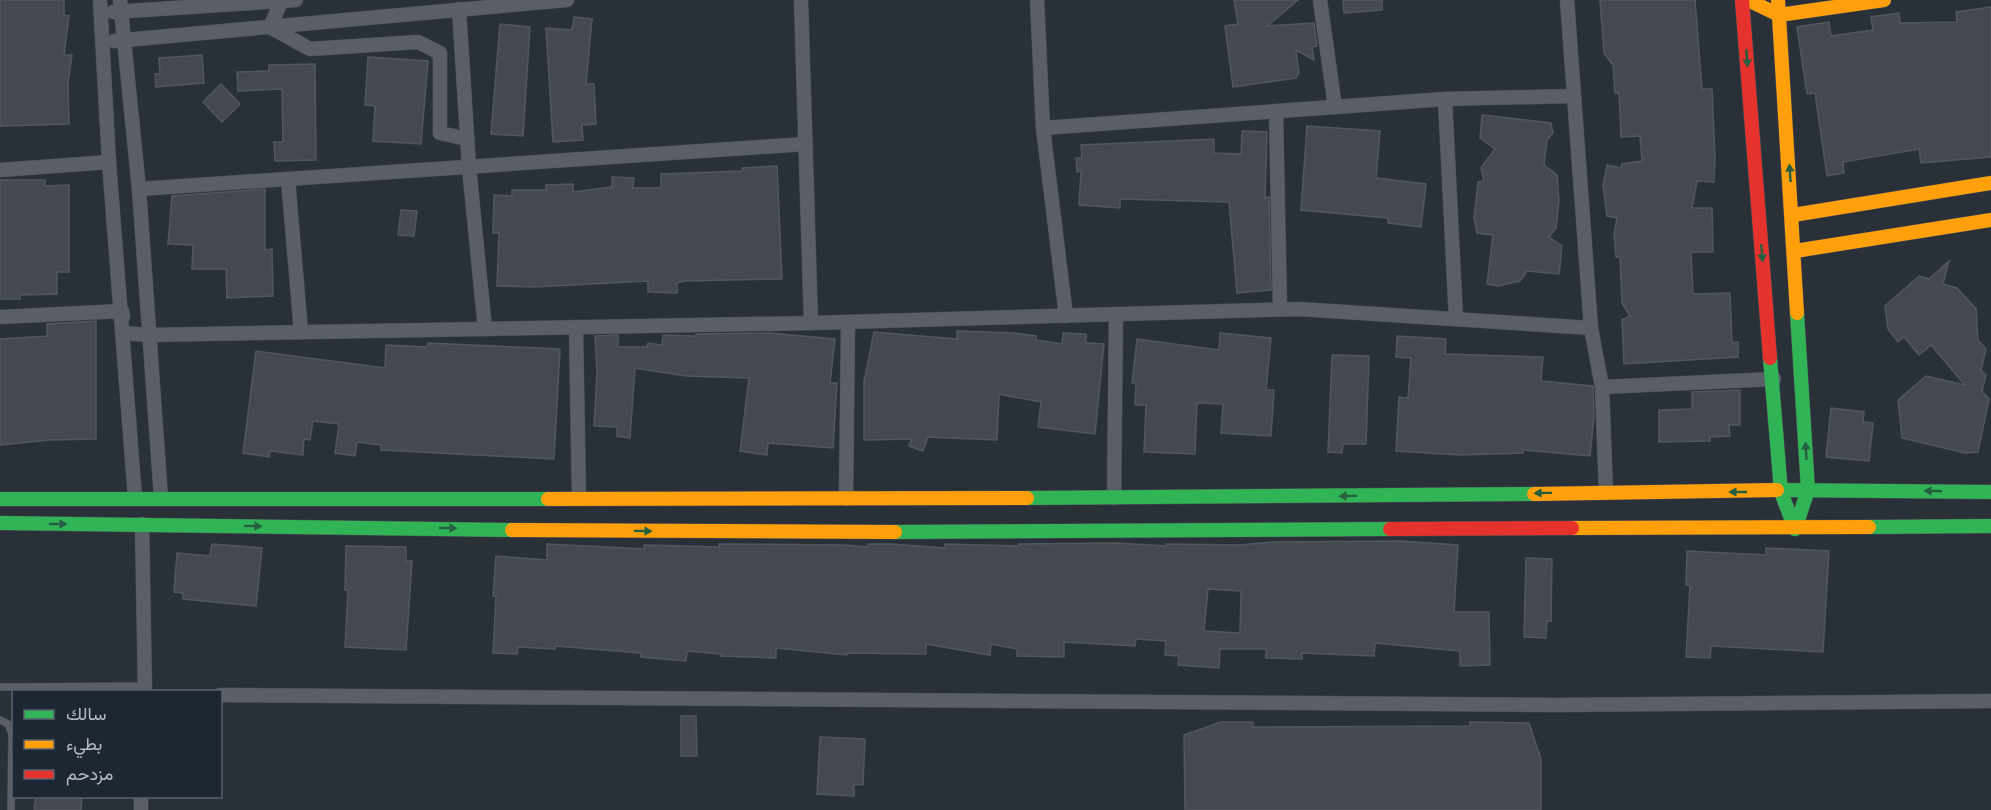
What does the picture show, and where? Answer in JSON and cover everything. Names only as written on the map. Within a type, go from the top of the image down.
[{"type":"street","points":[[148,335],[123,320],[109,162],[101,6],[296,0]]},
{"type":"street","points":[[103,41],[567,0]]},
{"type":"street","points":[[801,0],[811,323]]},
{"type":"street","points":[[1037,0],[1043,128],[1066,316]]},
{"type":"street","points":[[1320,0],[1335,107]]},
{"type":"street","points":[[1567,0],[1591,328],[1602,387],[1605,492]]},
{"type":"street","points":[[1742,0],[1774,379],[1781,492],[1795,529]]},
{"type":"street","points":[[1748,0],[1779,15],[1884,0]]},
{"type":"street","points":[[1778,0],[1793,215],[1808,490],[1795,529]]},
{"type":"street","points":[[270,27],[282,1]]},
{"type":"street","points":[[121,6],[139,189],[161,498]]},
{"type":"street","points":[[459,9],[469,167],[485,329]]},
{"type":"street","points":[[270,27],[310,49],[418,42],[440,53],[440,134],[467,139]]},
{"type":"street","points":[[1043,128],[1445,99],[1574,96]]},
{"type":"street","points":[[1445,99],[1456,319]]},
{"type":"street","points":[[1276,111],[1280,309]]},
{"type":"street","points":[[139,189],[805,144]]},
{"type":"street","points":[[0,170],[109,162]]},
{"type":"street","points":[[288,179],[301,332]]},
{"type":"street","points":[[1793,215],[1991,183]]},
{"type":"street","points":[[1795,251],[1991,220]]},
{"type":"street","points":[[123,333],[148,335],[811,323],[1280,309],[1591,328]]},
{"type":"street","points":[[0,317],[122,310]]},
{"type":"street","points":[[122,310],[135,498]]},
{"type":"street","points":[[1114,498],[1116,314]]},
{"type":"street","points":[[846,499],[848,322]]},
{"type":"street","points":[[576,327],[579,499]]},
{"type":"street","points":[[1602,387],[1774,379]]},
{"type":"street","points":[[0,499],[846,499],[1808,490],[1991,492]]},
{"type":"street","points":[[0,523],[777,532],[1795,529],[1991,526]]},
{"type":"street","points":[[142,524],[145,689]]},
{"type":"street","points":[[222,695],[1533,705],[1991,701]]},
{"type":"lane","points":[[0,687],[145,689]]},
{"type":"lane","points":[[0,720],[8,724],[12,734],[11,810]]},
{"type":"building","points":[[0,0],[64,0],[64,15],[69,16],[64,55],[72,55],[68,82],[69,124],[0,126]]},
{"type":"building","points":[[1234,0],[1298,0],[1267,26],[1314,23],[1317,46],[1312,47],[1314,60],[1296,50],[1299,73],[1296,78],[1233,87],[1225,26],[1238,24]]},
{"type":"building","points":[[1343,0],[1382,0],[1382,10],[1344,13]]},
{"type":"building","points":[[1600,0],[1695,0],[1702,89],[1712,89],[1715,158],[1714,182],[1697,181],[1692,208],[1712,208],[1713,252],[1691,252],[1693,294],[1730,293],[1732,343],[1738,342],[1738,357],[1624,364],[1622,320],[1630,316],[1622,303],[1620,257],[1616,257],[1614,234],[1617,218],[1607,216],[1603,185],[1607,165],[1621,168],[1622,164],[1642,161],[1640,136],[1621,137],[1619,93],[1615,93],[1613,65],[1604,53]]},
{"type":"building","points":[[1991,7],[1991,157],[1921,163],[1919,149],[1843,162],[1844,173],[1827,176],[1815,93],[1807,94],[1797,27],[1829,22],[1831,36],[1873,30],[1871,17],[1899,13],[1900,23],[1957,22],[1956,12]]},
{"type":"building","points":[[574,17],[592,19],[586,84],[594,84],[596,124],[582,125],[583,140],[553,142],[546,28],[572,30]]},
{"type":"building","points":[[500,24],[530,27],[523,136],[491,134]]},
{"type":"building","points":[[202,55],[204,83],[156,87],[155,74],[160,74],[159,58]]},
{"type":"building","points":[[368,57],[428,61],[421,144],[373,141],[375,106],[365,105]]},
{"type":"building","points":[[315,64],[316,160],[275,161],[274,142],[283,142],[282,89],[238,91],[237,72],[269,71],[269,65]]},
{"type":"building","points":[[221,84],[240,104],[222,122],[203,102]]},
{"type":"building","points":[[1482,115],[1551,123],[1553,133],[1547,140],[1544,165],[1557,175],[1559,201],[1556,228],[1549,237],[1562,246],[1559,274],[1527,271],[1520,281],[1498,286],[1487,284],[1493,235],[1477,233],[1474,218],[1478,182],[1484,181],[1481,168],[1495,149],[1480,138]]},
{"type":"building","points":[[1307,126],[1380,131],[1376,178],[1426,184],[1421,227],[1388,223],[1388,218],[1301,210]]},
{"type":"building","points":[[1242,131],[1267,132],[1265,198],[1269,197],[1271,290],[1237,293],[1229,202],[1120,199],[1120,208],[1079,205],[1081,171],[1077,172],[1076,158],[1082,158],[1081,145],[1214,139],[1214,153],[1241,154]]},
{"type":"building","points":[[777,166],[782,279],[683,281],[677,283],[677,293],[648,292],[648,281],[534,287],[497,286],[499,233],[493,233],[494,195],[512,196],[512,190],[546,190],[546,185],[573,184],[573,192],[612,187],[612,177],[634,178],[633,188],[661,188],[661,174],[742,171],[742,168]]},
{"type":"building","points":[[0,180],[45,180],[45,186],[69,185],[69,272],[57,272],[57,294],[20,295],[20,299],[0,299]]},
{"type":"building","points":[[265,189],[265,250],[272,249],[273,296],[227,298],[226,269],[192,269],[193,245],[168,244],[172,196]]},
{"type":"building","points":[[401,210],[417,211],[414,236],[398,235]]},
{"type":"building","points":[[1949,261],[1943,284],[1957,288],[1976,309],[1978,340],[1986,349],[1981,370],[1986,375],[1982,391],[1989,399],[1978,452],[1965,453],[1902,438],[1898,400],[1926,376],[1965,385],[1931,345],[1919,355],[1904,337],[1898,342],[1888,329],[1885,306],[1919,276],[1929,279]]},
{"type":"building","points":[[96,321],[96,439],[49,440],[0,445],[0,339],[47,336],[47,324]]},
{"type":"building","points":[[957,331],[1015,333],[1036,336],[1036,340],[1062,344],[1063,333],[1086,334],[1086,343],[1104,344],[1095,434],[1038,427],[1041,402],[999,394],[997,440],[928,437],[923,451],[909,446],[912,439],[864,440],[864,382],[874,332],[957,339]]},
{"type":"building","points":[[770,333],[835,339],[830,383],[837,383],[833,448],[768,443],[767,455],[740,451],[749,378],[686,376],[635,368],[630,438],[617,436],[617,427],[594,426],[597,373],[595,336],[618,335],[618,347],[647,347],[648,343],[662,345],[663,335]]},
{"type":"building","points":[[1220,333],[1271,338],[1266,390],[1274,390],[1271,436],[1221,433],[1223,404],[1197,403],[1195,454],[1144,452],[1146,405],[1135,405],[1136,383],[1132,383],[1137,339],[1219,350]]},
{"type":"building","points":[[1397,336],[1446,339],[1445,354],[1543,357],[1541,381],[1593,386],[1594,416],[1590,456],[1523,450],[1523,453],[1460,455],[1396,451],[1399,397],[1408,398],[1411,358],[1396,357]]},
{"type":"building","points":[[428,343],[560,349],[554,459],[381,450],[381,445],[357,442],[355,456],[335,453],[339,424],[313,421],[310,440],[304,439],[303,455],[270,451],[269,457],[243,453],[256,351],[385,368],[386,345],[428,347]]},
{"type":"building","points":[[1332,355],[1369,356],[1366,444],[1343,444],[1342,453],[1328,452]]},
{"type":"building","points":[[1740,390],[1740,425],[1729,425],[1730,436],[1710,437],[1710,441],[1659,442],[1659,410],[1692,409],[1692,392]]},
{"type":"building","points":[[1831,408],[1864,412],[1863,422],[1873,423],[1869,461],[1826,457]]},
{"type":"building","points":[[1400,541],[1458,545],[1454,612],[1489,612],[1490,665],[1460,666],[1460,651],[1375,643],[1374,656],[1302,653],[1302,659],[1266,658],[1266,649],[1220,649],[1219,668],[1178,665],[1179,656],[1165,655],[1166,641],[1136,639],[1135,646],[1064,642],[1064,657],[1017,656],[1017,649],[991,644],[990,655],[926,644],[926,654],[847,653],[847,655],[776,648],[776,658],[721,656],[721,654],[687,651],[686,661],[641,657],[641,653],[555,646],[555,649],[518,647],[517,654],[493,653],[496,556],[547,560],[547,544],[644,549],[644,545],[719,547],[719,544],[868,547],[868,544],[890,544],[945,548],[945,544],[1019,546],[1019,544],[1115,543],[1166,546],[1166,544],[1240,545],[1271,542]],"holes":[[[1208,589],[1241,591],[1240,633],[1204,631]]]},
{"type":"building","points":[[212,544],[262,548],[256,606],[183,599],[183,593],[174,592],[177,553],[210,556]]},
{"type":"building","points":[[346,546],[406,547],[406,561],[412,561],[406,650],[345,647],[348,590],[345,590]]},
{"type":"building","points":[[1766,548],[1829,551],[1823,652],[1711,646],[1710,658],[1686,657],[1690,586],[1686,585],[1687,551],[1766,555]]},
{"type":"building","points":[[1526,558],[1552,559],[1551,621],[1547,621],[1546,638],[1524,637]]},
{"type":"building","points":[[681,716],[696,716],[697,756],[681,756]]},
{"type":"building","points":[[1221,722],[1253,722],[1253,727],[1470,726],[1470,722],[1529,723],[1541,759],[1541,810],[1185,810],[1184,735]]},
{"type":"building","points":[[820,737],[865,739],[863,785],[854,784],[854,796],[817,794]]},
{"type":"building","points":[[36,798],[82,798],[81,810],[34,810]]},
{"type":"traffic: fast","points":[[1795,529],[1808,490],[1797,313]]},
{"type":"traffic: fast","points":[[1770,358],[1781,492],[1795,529]]},
{"type":"traffic: fast","points":[[1777,490],[1991,492]]},
{"type":"traffic: fast","points":[[1027,498],[1534,494]]},
{"type":"traffic: fast","points":[[0,499],[548,499]]},
{"type":"traffic: fast","points":[[0,523],[512,530]]},
{"type":"traffic: fast","points":[[1869,527],[1991,526]]},
{"type":"traffic: fast","points":[[895,532],[1390,529]]},
{"type":"traffic: slow","points":[[1748,0],[1779,15],[1884,0]]},
{"type":"traffic: slow","points":[[1778,0],[1797,313]]},
{"type":"traffic: slow","points":[[1793,215],[1991,183]]},
{"type":"traffic: slow","points":[[1795,251],[1991,220]]},
{"type":"traffic: slow","points":[[1534,494],[1777,490]]},
{"type":"traffic: slow","points":[[548,499],[1027,498]]},
{"type":"traffic: slow","points":[[1572,528],[1869,527]]},
{"type":"traffic: slow","points":[[512,530],[895,532]]},
{"type":"traffic: jam","points":[[1742,0],[1770,358]]},
{"type":"traffic: jam","points":[[1390,529],[1572,528]]}]
